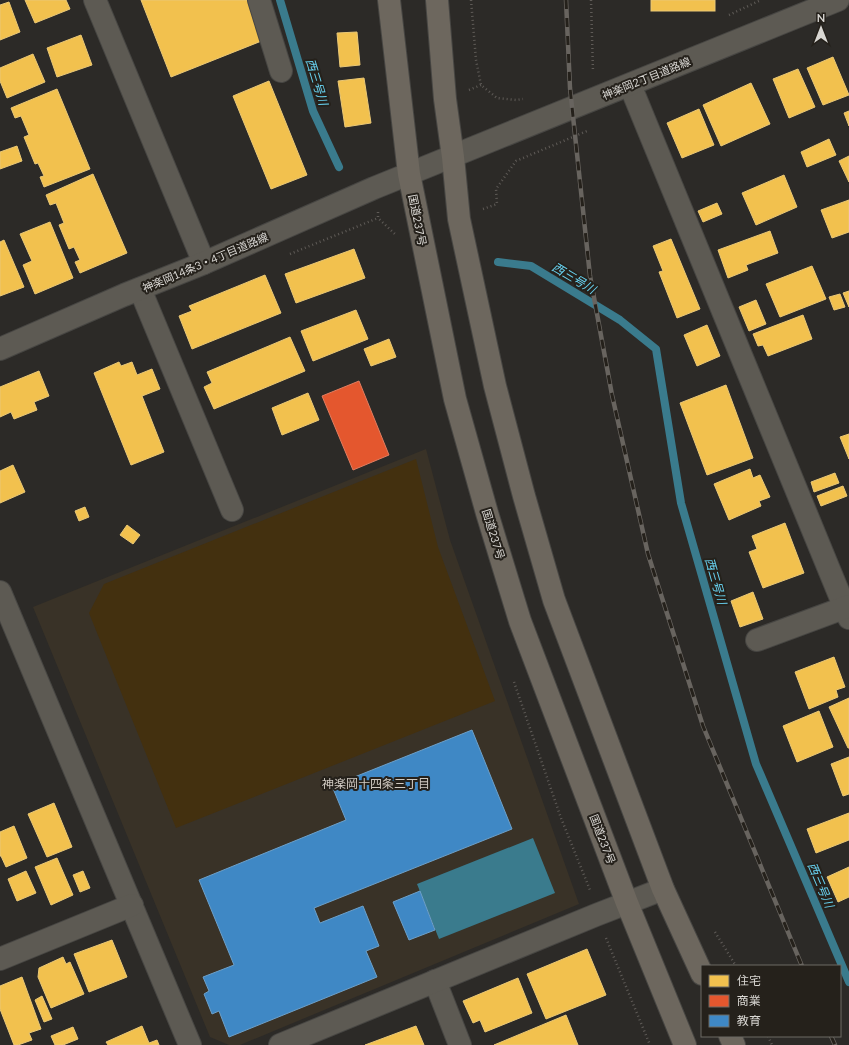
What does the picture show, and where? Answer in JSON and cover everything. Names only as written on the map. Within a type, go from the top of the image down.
[{"type":"highway","name":"国道237号","points":[[389,0],[409,174],[456,399],[487,512],[520,621],[627,903],[685,1045]]},
{"type":"highway","points":[[437,0],[445,99],[453,157],[459,219],[495,386],[554,600],[663,890],[701,972]]},
{"type":"street","points":[[95,0],[204,263]]},
{"type":"street","points":[[259,0],[281,71]]},
{"type":"street","name":"神楽岡2丁目道路線","points":[[409,174],[630,85],[794,8],[838,0]]},
{"type":"street","points":[[630,85],[848,611],[757,640]]},
{"type":"street","name":"神楽岡14条3・4丁目道路線","points":[[0,349],[409,174]]},
{"type":"street","points":[[140,289],[232,510]]},
{"type":"street","points":[[0,592],[190,1045]]},
{"type":"street","points":[[280,1045],[596,915],[663,890]]},
{"type":"street","points":[[0,959],[132,905]]},
{"type":"street","points":[[435,982],[460,1045]]},
{"type":"path","points":[[471,0],[476,60],[481,85]]},
{"type":"path","points":[[591,0],[594,78]]},
{"type":"path","points":[[497,204],[496,189],[516,161],[589,130]]},
{"type":"path","points":[[378,218],[400,239]]},
{"type":"path","points":[[596,915],[650,1045]]},
{"type":"path","points":[[715,932],[735,965]]},
{"type":"shaded area","points":[[426,449],[450,540],[579,904],[240,1045],[229,1045],[210,1037],[33,607]]},
{"type":"shaded area","points":[[416,459],[438,547],[495,701],[176,828],[89,613],[104,584]]},
{"type":"water","points":[[533,838],[555,893],[439,939],[417,884]]},
{"type":"building: 住宅","points":[[25,0],[66,0],[70,9],[35,23]]},
{"type":"building: 住宅","points":[[141,0],[249,0],[264,40],[171,77]]},
{"type":"building: 住宅","points":[[651,0],[715,0],[715,11],[651,11]]},
{"type":"building: 住宅","points":[[9,2],[20,32],[0,40],[0,5]]},
{"type":"building: 住宅","points":[[357,32],[360,65],[340,67],[337,33]]},
{"type":"building: 住宅","points":[[81,35],[92,65],[57,77],[47,48]]},
{"type":"building: 住宅","points":[[33,54],[45,82],[7,98],[0,81],[0,68]]},
{"type":"building: 住宅","points":[[833,57],[849,95],[823,105],[807,68]]},
{"type":"building: 住宅","points":[[798,69],[815,107],[789,118],[773,79]]},
{"type":"building: 住宅","points":[[364,78],[371,123],[345,127],[338,81]]},
{"type":"building: 住宅","points":[[269,81],[307,175],[271,189],[233,96]]},
{"type":"building: 住宅","points":[[751,83],[770,124],[721,146],[703,105]]},
{"type":"building: 住宅","points":[[57,89],[90,169],[44,187],[40,177],[44,176],[38,163],[35,164],[24,137],[29,135],[21,116],[15,118],[11,108]]},
{"type":"building: 住宅","points":[[699,109],[714,145],[682,158],[667,123]]},
{"type":"building: 住宅","points":[[849,111],[849,126],[844,113]]},
{"type":"building: 住宅","points":[[829,139],[836,155],[807,167],[801,152]]},
{"type":"building: 住宅","points":[[17,146],[22,161],[0,169],[0,152]]},
{"type":"building: 住宅","points":[[849,156],[849,182],[839,161]]},
{"type":"building: 住宅","points":[[93,174],[127,253],[80,273],[75,262],[80,260],[74,247],[69,249],[59,225],[64,223],[56,203],[50,205],[46,195]]},
{"type":"building: 住宅","points":[[784,175],[797,207],[756,225],[742,193]]},
{"type":"building: 住宅","points":[[849,200],[849,232],[832,238],[821,210]]},
{"type":"building: 住宅","points":[[717,203],[722,214],[703,222],[698,211]]},
{"type":"building: 住宅","points":[[50,222],[73,278],[35,294],[23,265],[32,261],[20,234]]},
{"type":"building: 住宅","points":[[770,231],[778,253],[746,265],[748,270],[728,278],[718,250]]},
{"type":"building: 住宅","points":[[671,239],[700,309],[677,318],[659,272],[663,271],[653,246]]},
{"type":"building: 住宅","points":[[4,240],[24,287],[0,296],[0,242]]},
{"type":"building: 住宅","points":[[354,249],[365,278],[296,303],[285,274]]},
{"type":"building: 住宅","points":[[812,266],[826,299],[780,317],[766,284]]},
{"type":"building: 住宅","points":[[265,275],[281,313],[192,349],[179,316],[192,311],[189,306]]},
{"type":"building: 住宅","points":[[849,291],[849,307],[843,293]]},
{"type":"building: 住宅","points":[[840,294],[845,307],[834,310],[829,297]]},
{"type":"building: 住宅","points":[[756,300],[766,324],[749,331],[739,307]]},
{"type":"building: 住宅","points":[[356,310],[368,339],[313,361],[301,331]]},
{"type":"building: 住宅","points":[[803,315],[812,339],[768,356],[763,345],[758,346],[753,334]]},
{"type":"building: 住宅","points":[[707,325],[720,356],[697,366],[684,335]]},
{"type":"building: 住宅","points":[[290,337],[305,371],[214,409],[204,387],[212,383],[207,372]]},
{"type":"building: 住宅","points":[[389,339],[396,357],[371,366],[364,349]]},
{"type":"building: 住宅","points":[[119,362],[121,366],[132,362],[137,375],[152,369],[160,389],[142,396],[164,452],[131,465],[94,373]]},
{"type":"building: 住宅","points":[[39,371],[49,396],[34,402],[37,410],[14,419],[11,412],[0,417],[0,387]]},
{"type":"building: 住宅","points":[[726,385],[753,458],[707,475],[680,403]]},
{"type":"building: 住宅","points":[[308,393],[319,420],[282,435],[272,408]]},
{"type":"building: 住宅","points":[[849,434],[849,459],[840,437]]},
{"type":"building: 住宅","points":[[13,465],[25,492],[0,503],[0,471]]},
{"type":"building: 住宅","points":[[750,469],[753,478],[760,475],[770,497],[759,501],[761,506],[729,520],[714,484]]},
{"type":"building: 住宅","points":[[835,473],[839,483],[814,492],[811,482]]},
{"type":"building: 住宅","points":[[843,486],[847,496],[821,506],[817,496]]},
{"type":"building: 住宅","points":[[85,507],[89,517],[79,521],[75,511]]},
{"type":"building: 住宅","points":[[785,523],[804,573],[763,588],[749,552],[757,549],[752,536]]},
{"type":"building: 住宅","points":[[127,525],[140,535],[133,544],[120,535]]},
{"type":"building: 住宅","points":[[753,592],[763,619],[740,627],[731,601]]},
{"type":"building: 住宅","points":[[834,657],[845,687],[836,690],[838,697],[809,709],[795,672]]},
{"type":"building: 住宅","points":[[849,698],[849,748],[848,748],[829,707]]},
{"type":"building: 住宅","points":[[819,711],[833,747],[797,762],[783,726]]},
{"type":"building: 住宅","points":[[849,757],[849,794],[843,796],[831,764]]},
{"type":"building: 住宅","points":[[54,803],[72,847],[47,857],[28,814]]},
{"type":"building: 住宅","points":[[849,813],[849,840],[816,853],[807,829]]},
{"type":"building: 住宅","points":[[14,826],[27,858],[6,867],[0,856],[0,832]]},
{"type":"building: 住宅","points":[[57,858],[73,895],[51,905],[35,867]]},
{"type":"building: 住宅","points":[[849,867],[849,897],[838,902],[827,877]]},
{"type":"building: 住宅","points":[[26,871],[36,893],[17,901],[8,879]]},
{"type":"building: 住宅","points":[[83,871],[90,888],[80,892],[73,875]]},
{"type":"building: 住宅","points":[[112,940],[127,977],[89,992],[74,954]]},
{"type":"building: 住宅","points":[[587,949],[606,995],[546,1019],[527,974]]},
{"type":"building: 住宅","points":[[63,957],[66,964],[70,962],[84,994],[51,1008],[38,977],[39,968]]},
{"type":"building: 住宅","points":[[22,977],[41,1029],[29,1033],[32,1040],[14,1045],[0,1009],[0,986]]},
{"type":"building: 住宅","points":[[518,978],[532,1013],[485,1032],[480,1020],[473,1023],[463,1001]]},
{"type":"building: 住宅","points":[[42,996],[52,1019],[44,1022],[35,1000]]},
{"type":"building: 住宅","points":[[566,1015],[578,1045],[494,1045]]},
{"type":"building: 住宅","points":[[142,1026],[149,1043],[157,1040],[159,1045],[108,1045],[106,1042]]},
{"type":"building: 住宅","points":[[416,1026],[424,1045],[365,1045]]},
{"type":"building: 住宅","points":[[73,1027],[78,1039],[63,1045],[55,1045],[51,1036]]},
{"type":"building: 商業","points":[[359,381],[389,455],[353,470],[322,396]]},
{"type":"building: 教育","points":[[472,730],[512,829],[314,908],[320,923],[363,906],[379,946],[366,951],[377,977],[229,1037],[219,1011],[212,1014],[204,994],[209,991],[203,977],[234,965],[199,880],[346,820],[332,786]]},
{"type":"building: 教育","points":[[420,891],[435,930],[409,940],[393,902]]},
{"type":"waterway","name":"西三号川","points":[[280,0],[313,111],[339,167]]},
{"type":"waterway","name":"西三号川","points":[[498,262],[531,266],[620,320],[656,349],[681,503],[756,764],[849,982]]},
{"type":"railway","points":[[566,0],[570,88],[590,276],[612,395],[648,554],[703,726],[802,965]]},
{"type":"railway","points":[[831,1037],[835,1045]]},
{"type":"district","name":"神楽岡十四条三丁目","points":[[376,783]]}]
